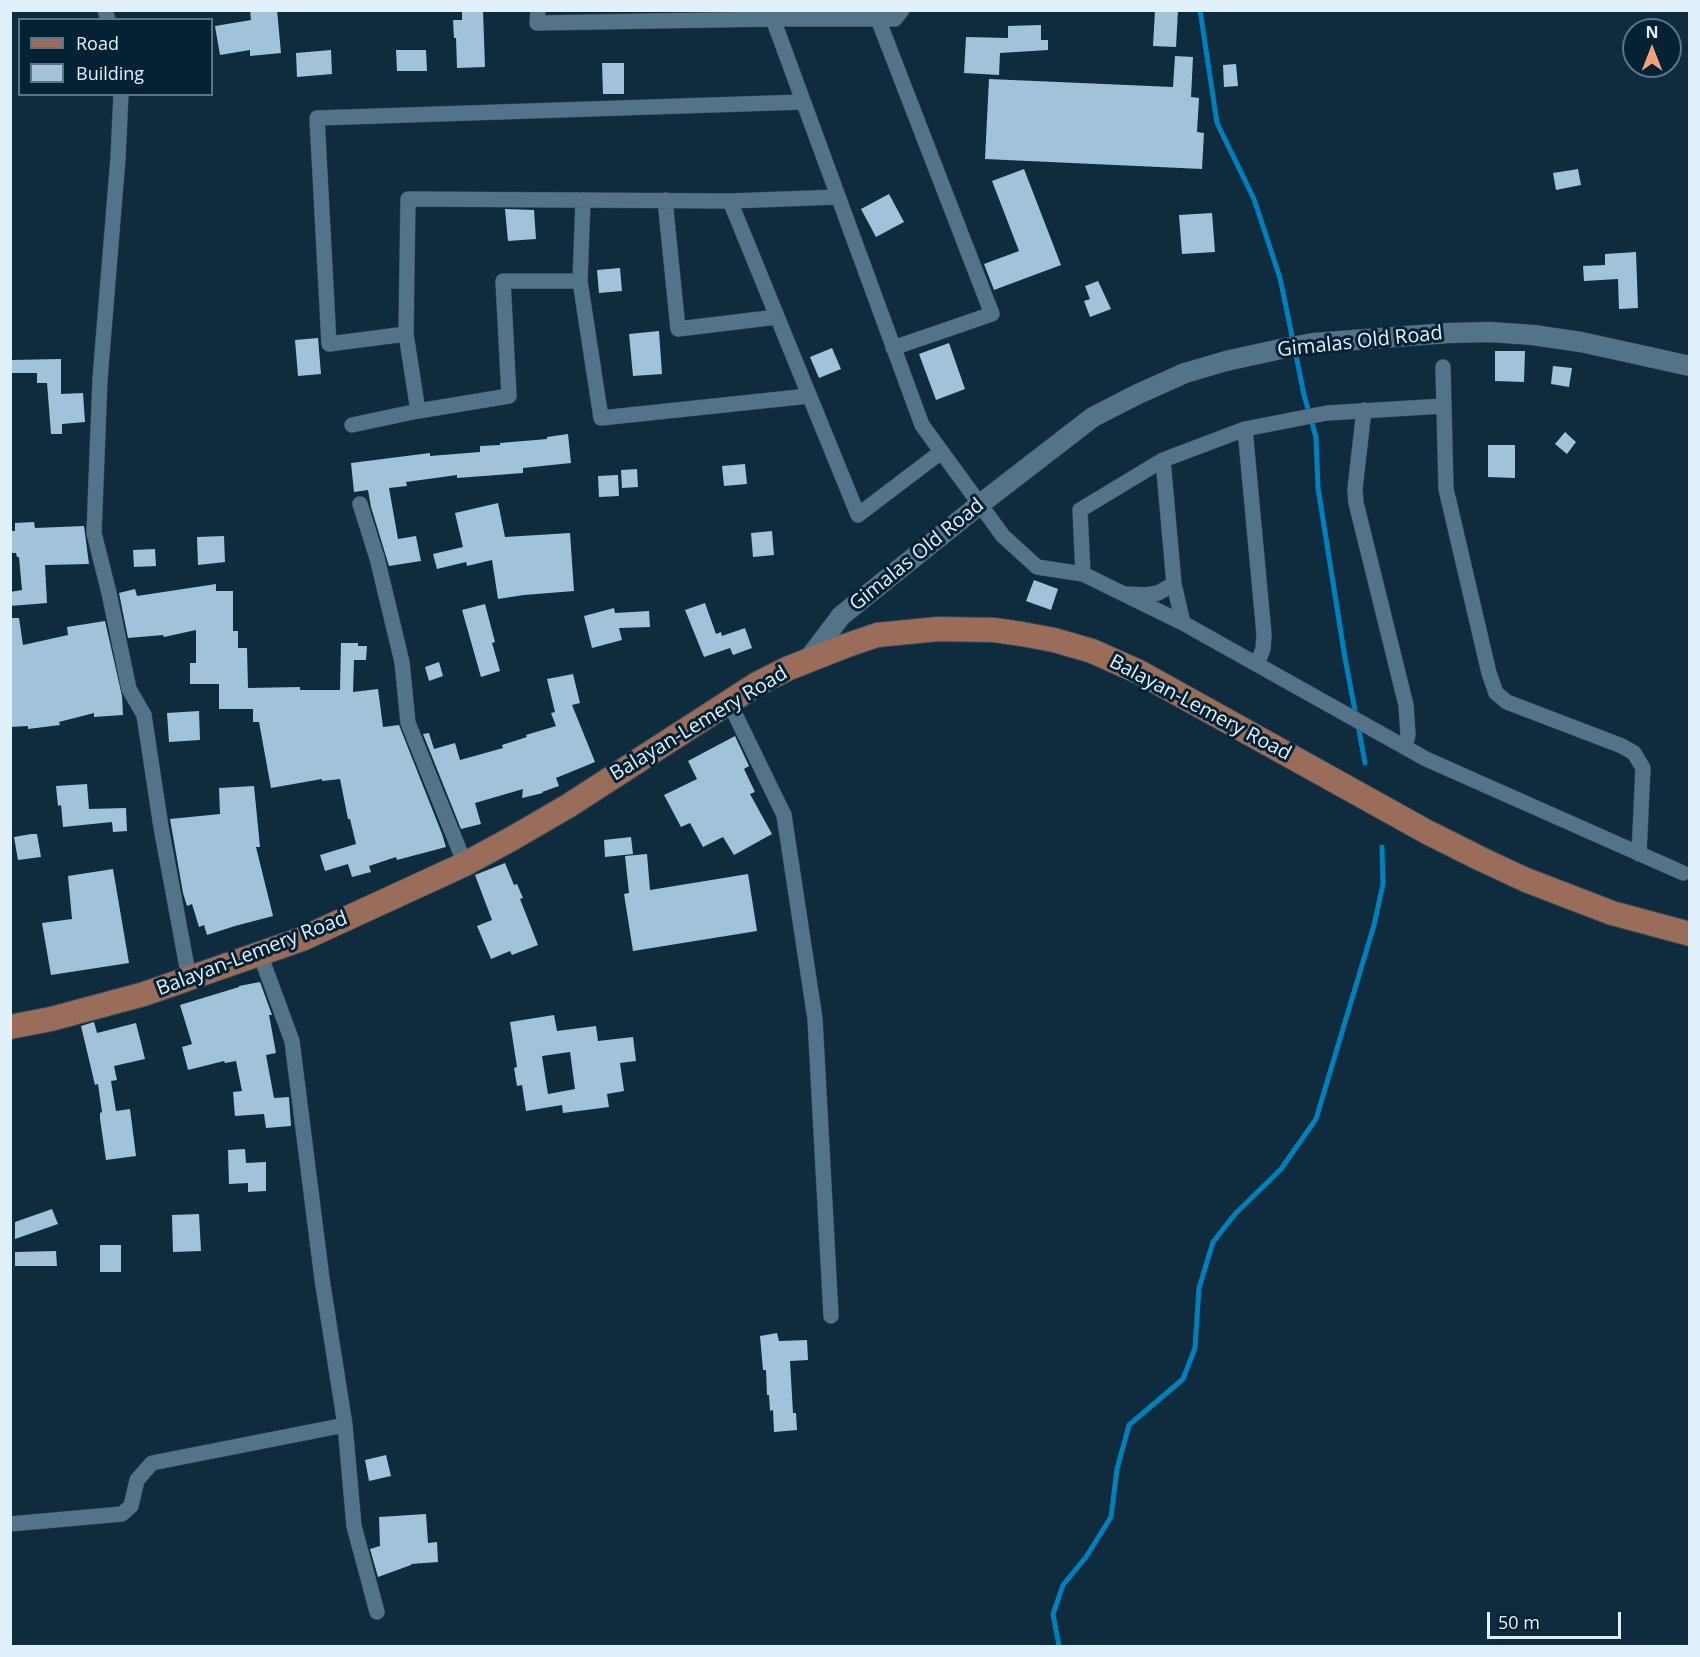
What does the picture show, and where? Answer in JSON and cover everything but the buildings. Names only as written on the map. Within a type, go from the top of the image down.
[{"type":"main road","name":"Balayan-Lemery Road","points":[[10,1027],[51,1019],[144,994],[302,939],[465,864],[513,838],[568,806],[758,684],[789,668],[877,635],[938,628],[994,630],[1054,640],[1092,651],[1139,672],[1428,832],[1526,880],[1612,913],[1689,934]]},
{"type":"street","points":[[538,10],[537,23],[650,16],[895,19],[902,10]]},
{"type":"street","points":[[773,19],[922,425],[1003,536],[1037,567],[1083,574],[1183,623],[1426,759],[1683,873]]},
{"type":"street","points":[[878,19],[992,314],[893,348]]},
{"type":"street","points":[[121,96],[100,379],[94,532],[129,689],[144,715],[161,827],[189,978]]},
{"type":"street","points":[[406,334],[329,344],[317,118],[803,102]]},
{"type":"street","points":[[418,411],[406,334],[408,199],[729,201],[838,197]]},
{"type":"street","points":[[583,200],[580,281],[601,418],[809,396]]},
{"type":"street","points":[[665,201],[678,329],[777,317]]},
{"type":"street","points":[[729,201],[858,514],[941,452]]},
{"type":"street","points":[[351,425],[509,396],[503,281],[580,281]]},
{"type":"street","name":"Gimalas Old Road","points":[[807,661],[841,616],[1093,417],[1185,373],[1226,361],[1314,343],[1490,332],[1581,342],[1689,366]]},
{"type":"street","points":[[1443,367],[1446,489],[1489,673],[1496,693],[1507,702],[1622,746],[1634,753],[1643,768],[1639,854]]},
{"type":"street","points":[[1083,574],[1080,510],[1163,460],[1245,429],[1327,413],[1444,406]]},
{"type":"street","points":[[1364,410],[1356,480],[1356,503],[1406,705],[1408,735],[1405,747]]},
{"type":"street","points":[[1245,429],[1264,634],[1263,649],[1257,664]]},
{"type":"street","points":[[1163,460],[1174,584],[1183,623]]},
{"type":"street","points":[[360,504],[377,558],[402,662],[408,723],[465,864]]},
{"type":"street","points":[[1123,594],[1158,593],[1174,584]]},
{"type":"street","points":[[729,702],[784,815],[816,1018],[831,1316]]},
{"type":"street","points":[[260,954],[291,1041],[322,1279],[345,1425],[354,1526],[378,1612]]},
{"type":"street","points":[[10,1524],[122,1514],[131,1506],[137,1480],[152,1463],[345,1425]]},
{"type":"waterway","points":[[1200,10],[1217,123],[1254,199],[1280,278],[1293,341]]},
{"type":"waterway","points":[[1295,350],[1304,395],[1316,437],[1318,488],[1356,716]]},
{"type":"waterway","points":[[1358,725],[1365,763]]},
{"type":"waterway","points":[[1059,1646],[1053,1614],[1063,1585],[1086,1557],[1111,1517],[1117,1469],[1129,1425],[1183,1379],[1195,1348],[1199,1288],[1213,1242],[1235,1214],[1281,1169],[1316,1119],[1374,925],[1383,884],[1382,847]]}]
